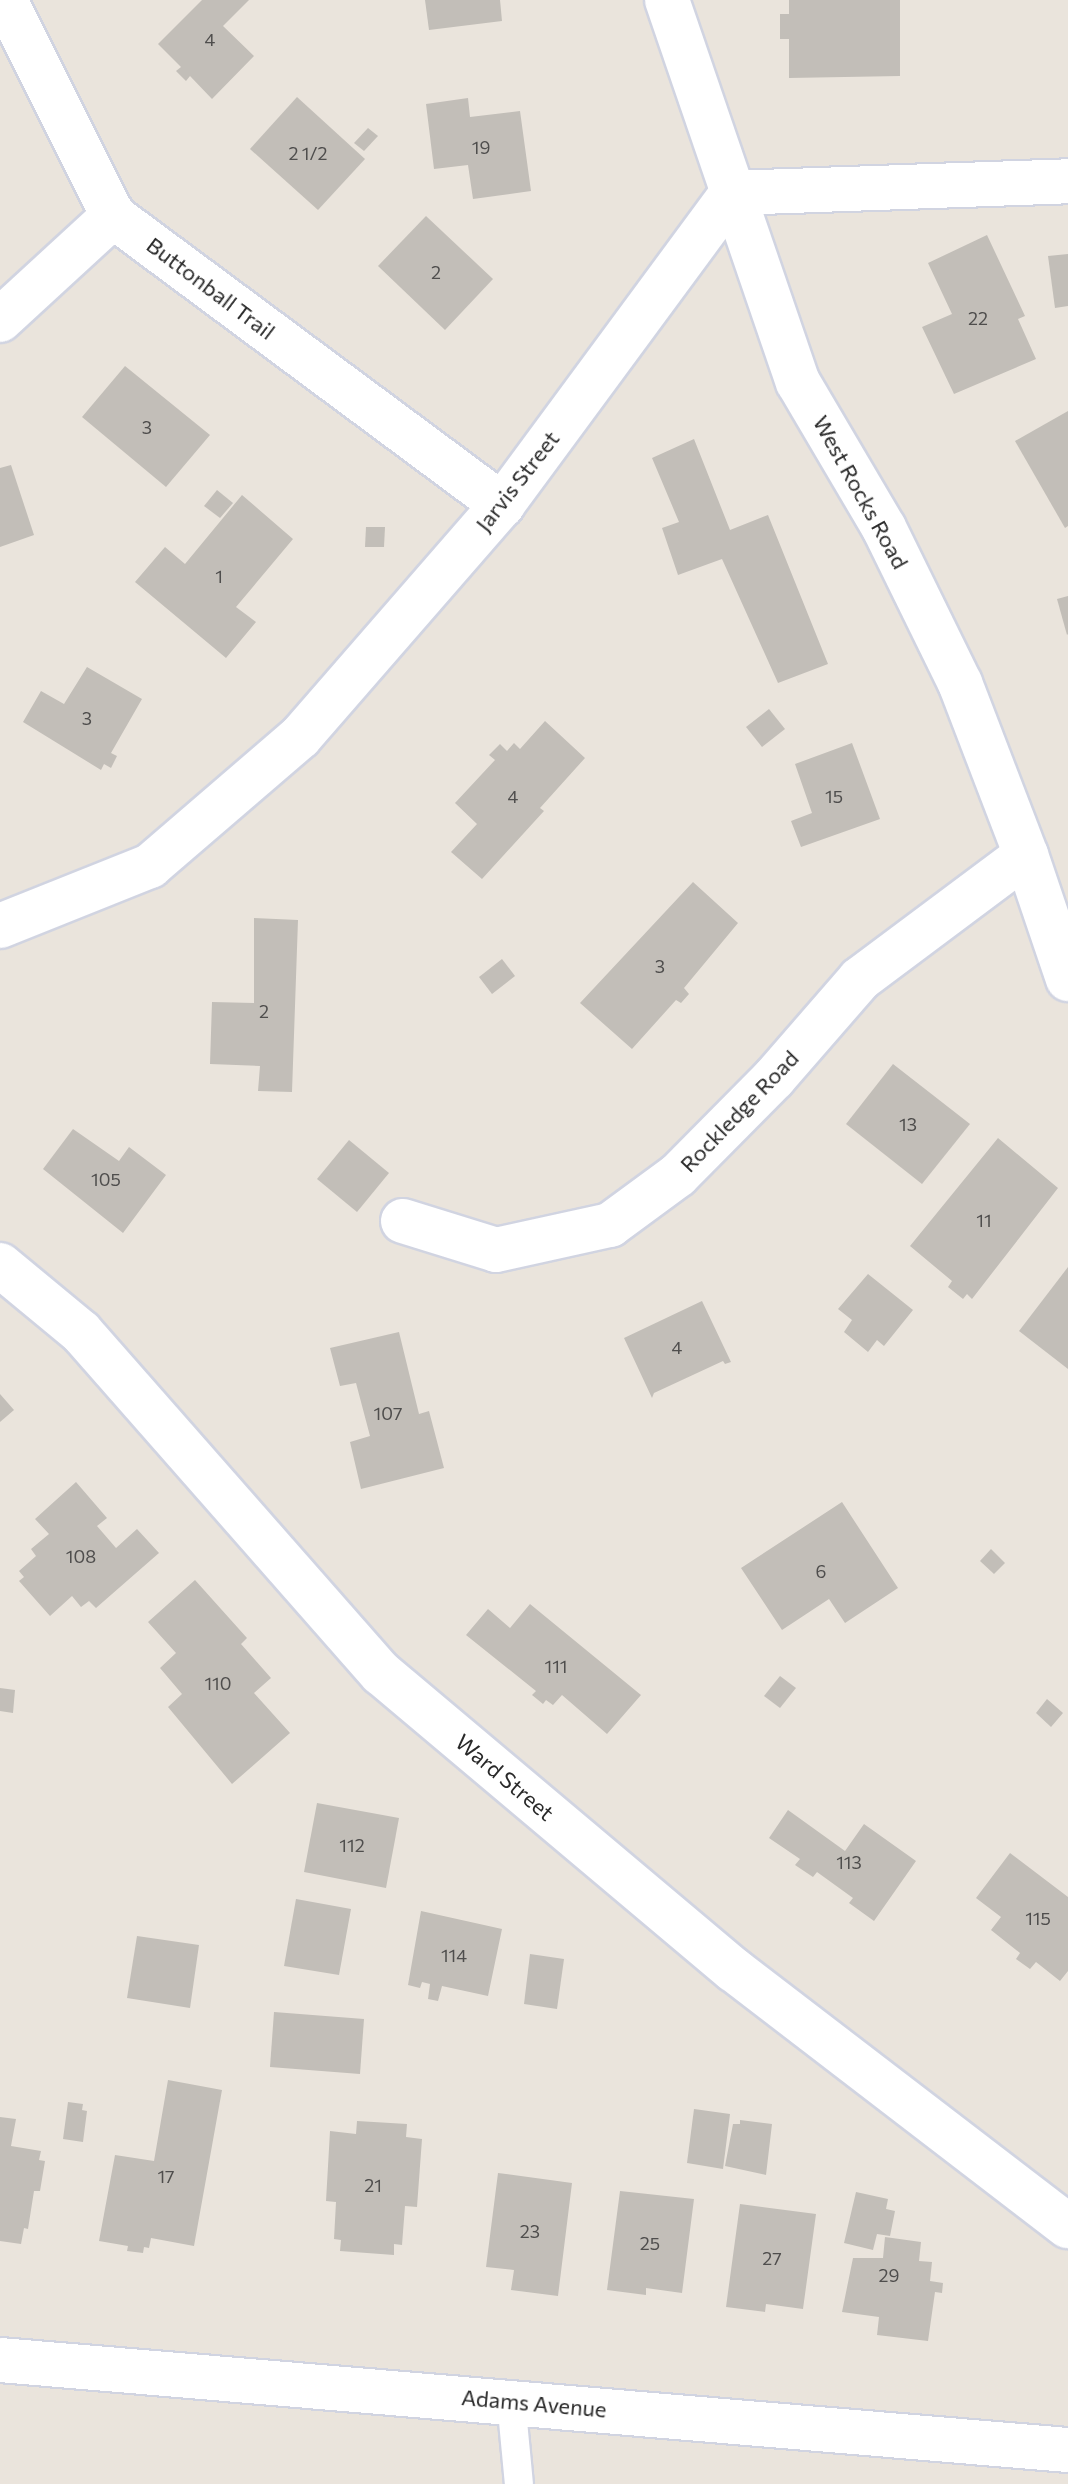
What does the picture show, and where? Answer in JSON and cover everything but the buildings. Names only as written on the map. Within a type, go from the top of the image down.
[{"type":"street","name":"Buttonball Trail","points":[[5,0],[113,216],[502,505]]},
{"type":"street","name":"West Rocks Road","points":[[667,0],[798,382],[884,528],[960,683],[1026,855],[1068,979]]},
{"type":"street","points":[[732,193],[1068,181]]},
{"type":"street","name":"Jarvis Street","points":[[0,926],[150,866],[300,737],[502,505],[732,193]]},
{"type":"street","points":[[0,320],[113,216]]},
{"type":"street","name":"Rockledge Road","points":[[403,1221],[496,1250],[610,1225],[678,1175],[774,1078],[860,979],[1026,855]]},
{"type":"street","name":"Ward Street","points":[[0,1265],[81,1332],[381,1673],[734,1970],[1068,2226]]},
{"type":"street","name":"Adams Avenue","points":[[0,2360],[511,2400],[1068,2450]]},
{"type":"lane","points":[[511,2400],[519,2484]]}]
